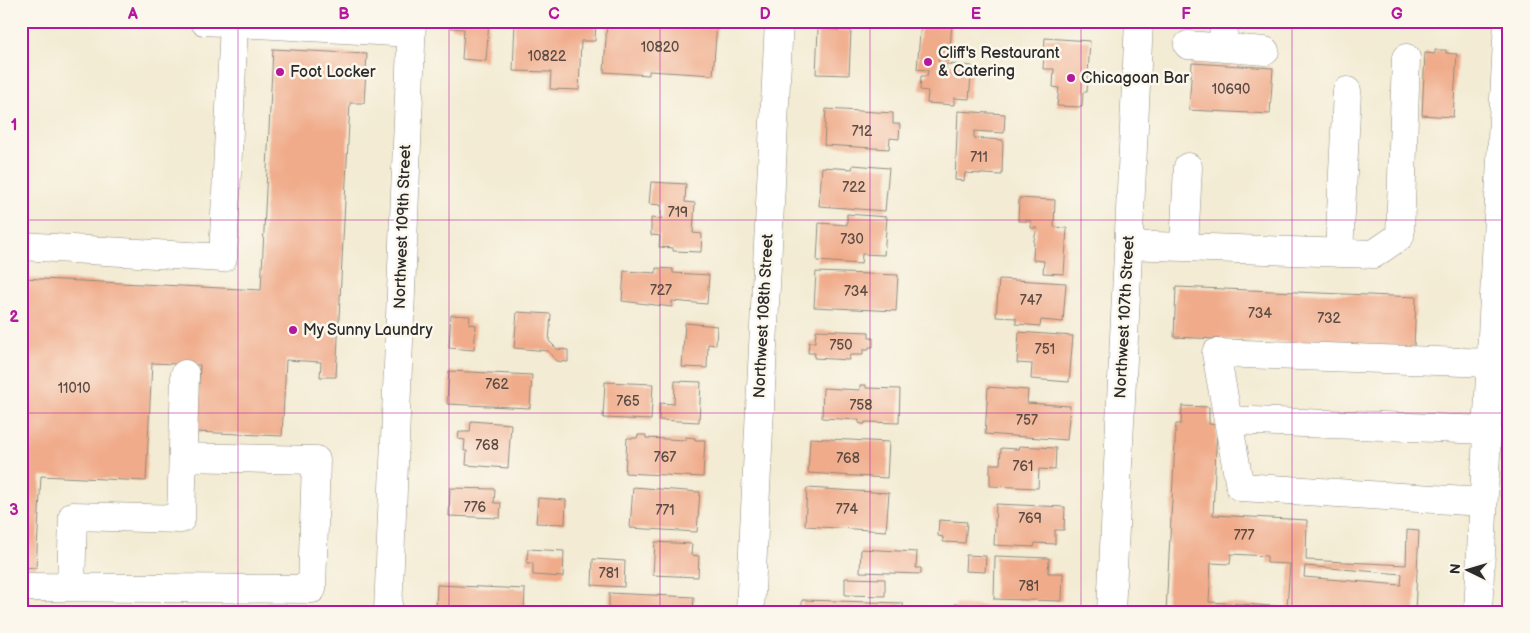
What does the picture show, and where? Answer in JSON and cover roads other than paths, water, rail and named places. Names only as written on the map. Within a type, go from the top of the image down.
[{"type":"street","points":[[204,21],[412,27]]},
{"type":"street","name":"Northwest 108th Street","points":[[750,612],[779,21]]},
{"type":"street","name":"Northwest 107th Street","points":[[1111,612],[1139,21]]},
{"type":"street","points":[[1478,612],[1491,363],[1504,198],[1508,21]]},
{"type":"street","points":[[21,246],[223,258],[234,23]]},
{"type":"street","name":"Northwest 109th Street","points":[[388,612],[412,27]]},
{"type":"street","points":[[1188,46],[1224,34],[1265,51]]},
{"type":"street","points":[[1128,245],[1374,254],[1400,236],[1406,58]]},
{"type":"street","points":[[1339,253],[1347,91]]},
{"type":"street","points":[[1184,248],[1188,167]]},
{"type":"street","points":[[1483,502],[1240,487],[1216,353],[1491,363]]},
{"type":"street","points":[[71,587],[73,516],[181,519],[185,374]]},
{"type":"street","points":[[1228,420],[1487,430]]},
{"type":"street","points":[[21,587],[312,589],[316,460],[183,457]]},
{"type":"place","name":"Cliff's Restaurant & Catering","points":[[928,62]]},
{"type":"place","name":"Foot Locker","points":[[280,72]]},
{"type":"place","name":"Chicagoan Bar","points":[[1071,78]]},
{"type":"place","name":"My Sunny Laundry","points":[[293,330]]}]
